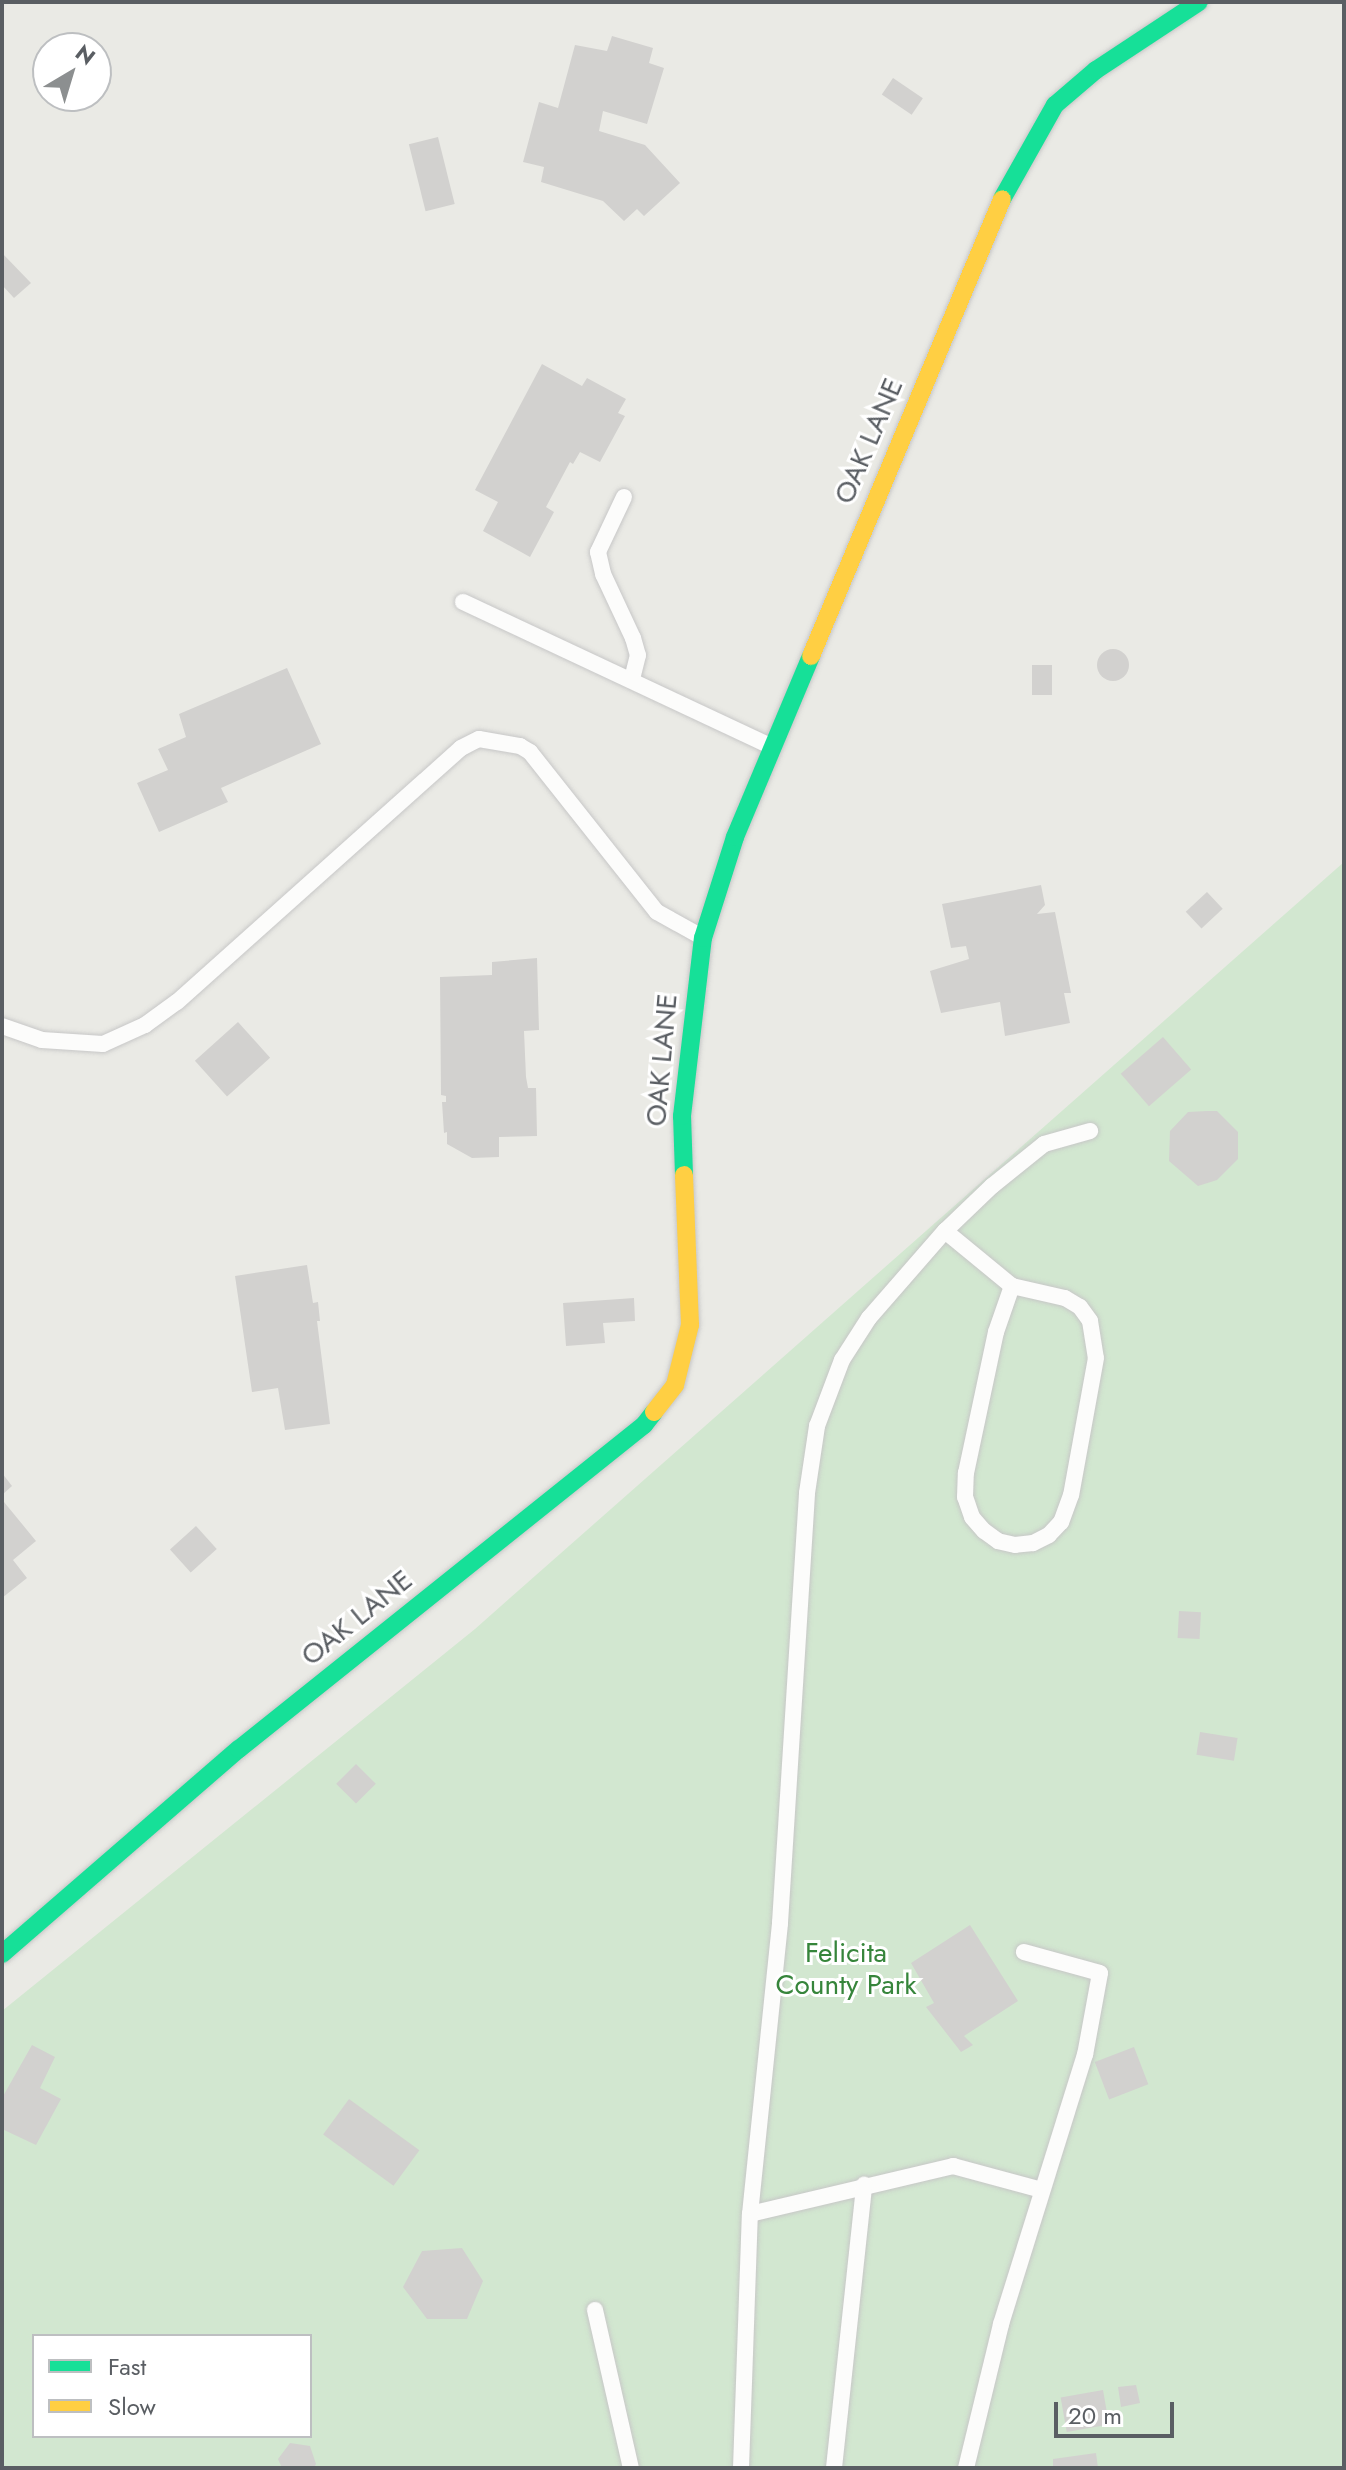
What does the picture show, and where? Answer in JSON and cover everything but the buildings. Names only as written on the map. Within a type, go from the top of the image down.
[{"type":"street","name":"OAK LANE","points":[[2,1954],[239,1749],[644,1425],[675,1385],[690,1325],[682,1116],[703,938],[735,837],[1009,182],[1055,105],[1096,70],[1199,2]]},
{"type":"lane","points":[[624,497],[598,552],[603,574],[638,655],[632,679]]},
{"type":"lane","points":[[463,602],[772,747]]},
{"type":"lane","points":[[2,1026],[42,1040],[103,1044],[145,1025],[177,1002],[461,748],[479,739],[520,746],[530,752],[657,912],[703,938]]},
{"type":"lane","points":[[741,2468],[750,2214],[780,1923],[807,1493],[817,1426],[842,1360],[869,1318],[945,1231],[992,1186],[1044,1144],[1090,1131]]},
{"type":"lane","points":[[945,1231],[1012,1286],[1065,1298],[1080,1307],[1090,1321],[1096,1358],[1071,1495],[1061,1522],[1049,1535],[1033,1543],[1015,1545],[998,1541],[984,1531],[972,1517],[965,1497],[966,1473],[996,1332],[1012,1286]]},
{"type":"lane","points":[[966,2468],[1001,2324],[1085,2055],[1100,1973],[1024,1952]]},
{"type":"lane","points":[[750,2214],[953,2166],[1042,2190]]},
{"type":"lane","points":[[834,2468],[864,2185]]},
{"type":"lane","points":[[595,2310],[631,2468]]},
{"type":"green space","name":"Felicita County Park","points":[[1344,862],[1344,2468],[2,2468],[2,2011],[475,1629]]},
{"type":"traffic: fast","points":[[1002,199],[1055,105],[1096,70],[1199,2]]},
{"type":"traffic: fast","points":[[684,1175],[682,1116],[703,938],[735,837],[811,656]]},
{"type":"traffic: fast","points":[[2,1954],[239,1749],[644,1425],[654,1412]]},
{"type":"traffic: slow","points":[[811,656],[1002,199]]},
{"type":"traffic: slow","points":[[654,1412],[675,1385],[690,1325],[684,1175]]}]
